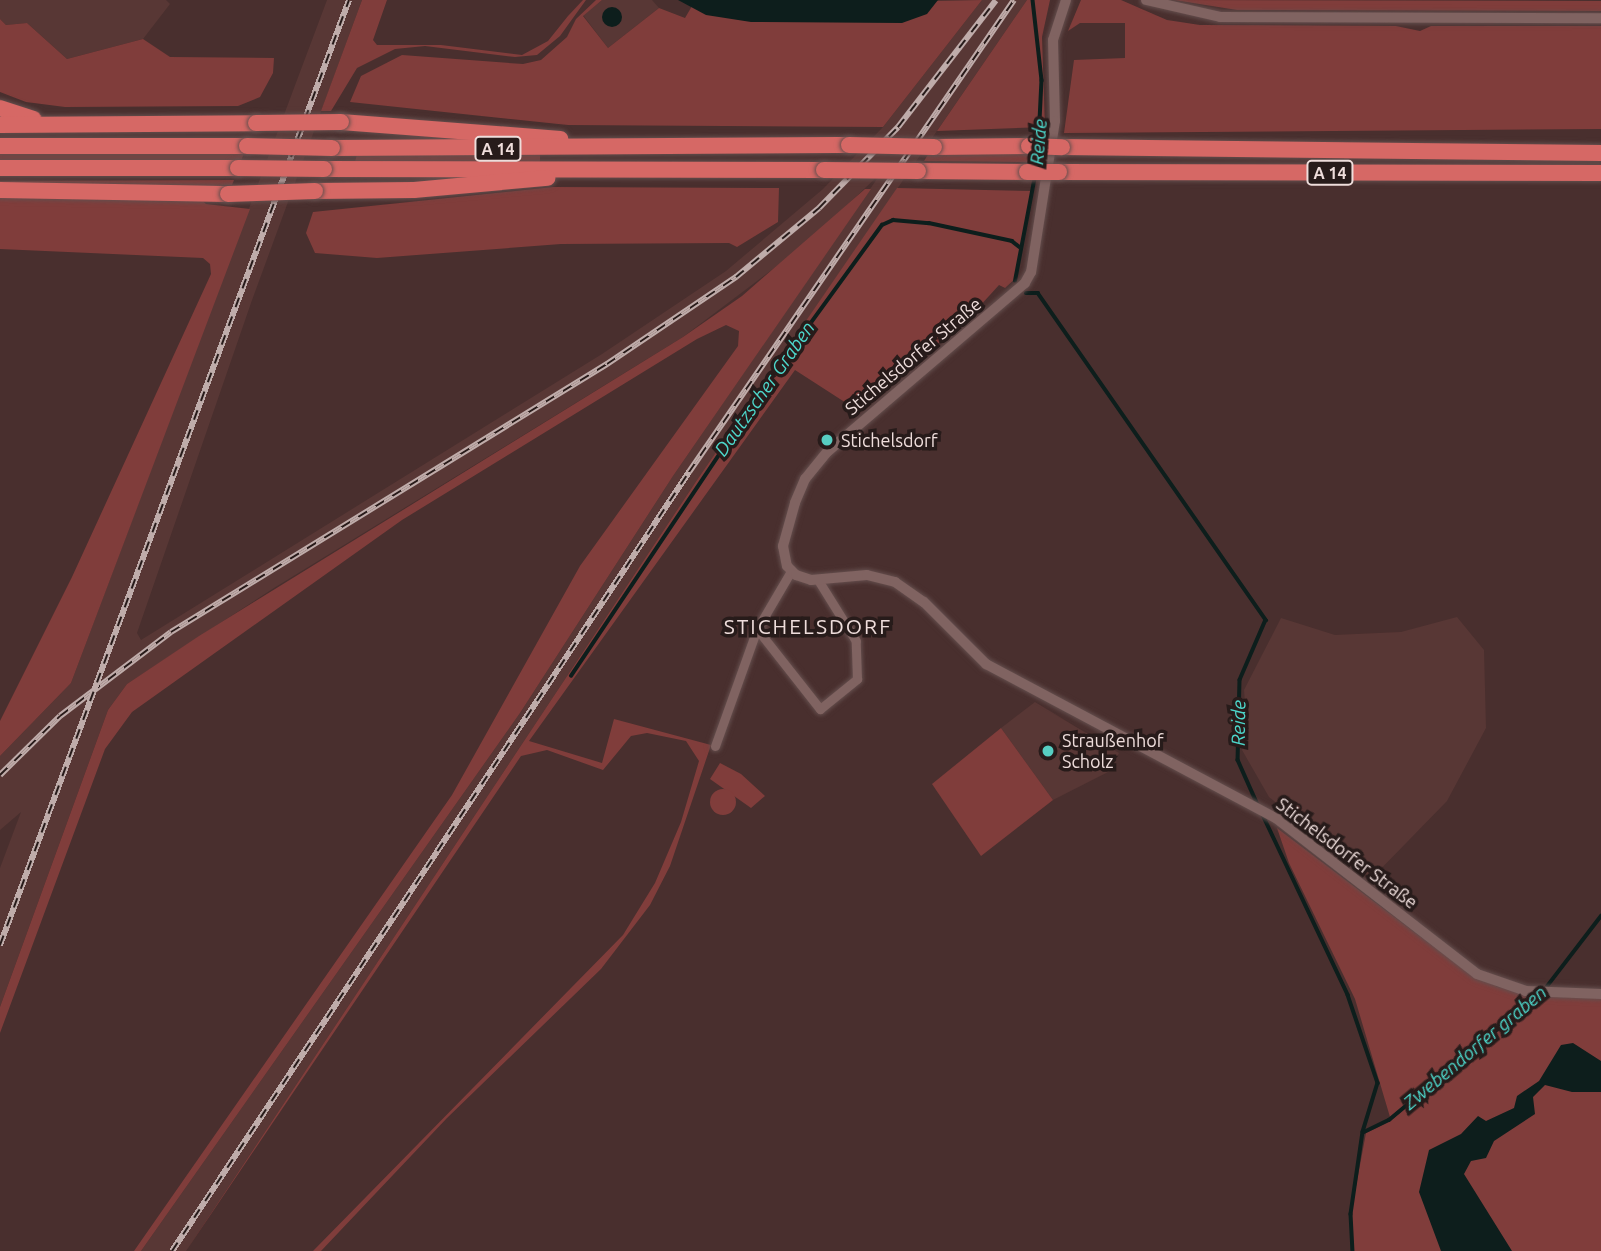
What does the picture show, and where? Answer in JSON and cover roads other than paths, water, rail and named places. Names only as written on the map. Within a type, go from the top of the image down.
[{"type":"highway","points":[[0,108],[21,117],[73,125]]},
{"type":"highway","points":[[0,125],[341,122],[663,149]]},
{"type":"highway","name":"A 14","points":[[0,146],[663,149],[849,145],[1601,153]]},
{"type":"highway","name":"A 14","points":[[0,168],[1601,173]]},
{"type":"highway","points":[[4,190],[228,194],[442,189],[593,171]]},
{"type":"street","name":"Stichelsdorfer Straße","points":[[1066,0],[1054,40],[1055,121],[1046,197],[1025,283],[827,452],[806,479],[787,526],[783,546],[791,571],[818,580],[867,575],[895,582],[924,602],[986,664],[1047,693],[1270,815],[1462,964],[1499,984],[1526,991],[1601,994]]},
{"type":"street","points":[[1146,0],[1220,17],[1601,18]]},
{"type":"street","points":[[715,746],[757,629],[791,571]]},
{"type":"street","points":[[757,629],[820,709],[829,702],[857,679],[856,640],[818,580]]},
{"type":"waterway","name":"Reide","points":[[1033,0],[1042,80],[1039,141]]},
{"type":"waterway","name":"Reide","points":[[1036,169],[1038,152]]},
{"type":"waterway","name":"Reide","points":[[1015,281],[1035,176]]},
{"type":"waterway","name":"Dautzscher Graben","points":[[571,676],[765,386],[882,225],[893,220],[929,223],[1012,241],[1021,248]]},
{"type":"waterway","name":"Reide","points":[[1026,293],[1038,293],[1266,620],[1240,680],[1238,760],[1258,805]]},
{"type":"waterway","name":"Reide","points":[[1263,815],[1348,995],[1378,1083],[1363,1132],[1351,1214],[1353,1251]]},
{"type":"waterway","name":"Zwebendorfer graben","points":[[1545,989],[1601,916]]},
{"type":"waterway","name":"Zwebendorfer graben","points":[[1364,1132],[1389,1120],[1539,994]]},
{"type":"railway","points":[[0,945],[349,0]]},
{"type":"railway","points":[[0,775],[60,716],[171,632],[607,364],[736,277],[819,208],[898,127],[996,0]]},
{"type":"railway","points":[[172,1251],[689,472],[1014,0]]},
{"type":"place","name":"Stichelsdorf","points":[[827,440]]},
{"type":"place","name":"Straußenhof Scholz","points":[[1048,751]]},
{"type":"district","name":"STICHELSDORF","points":[[808,626]]}]
